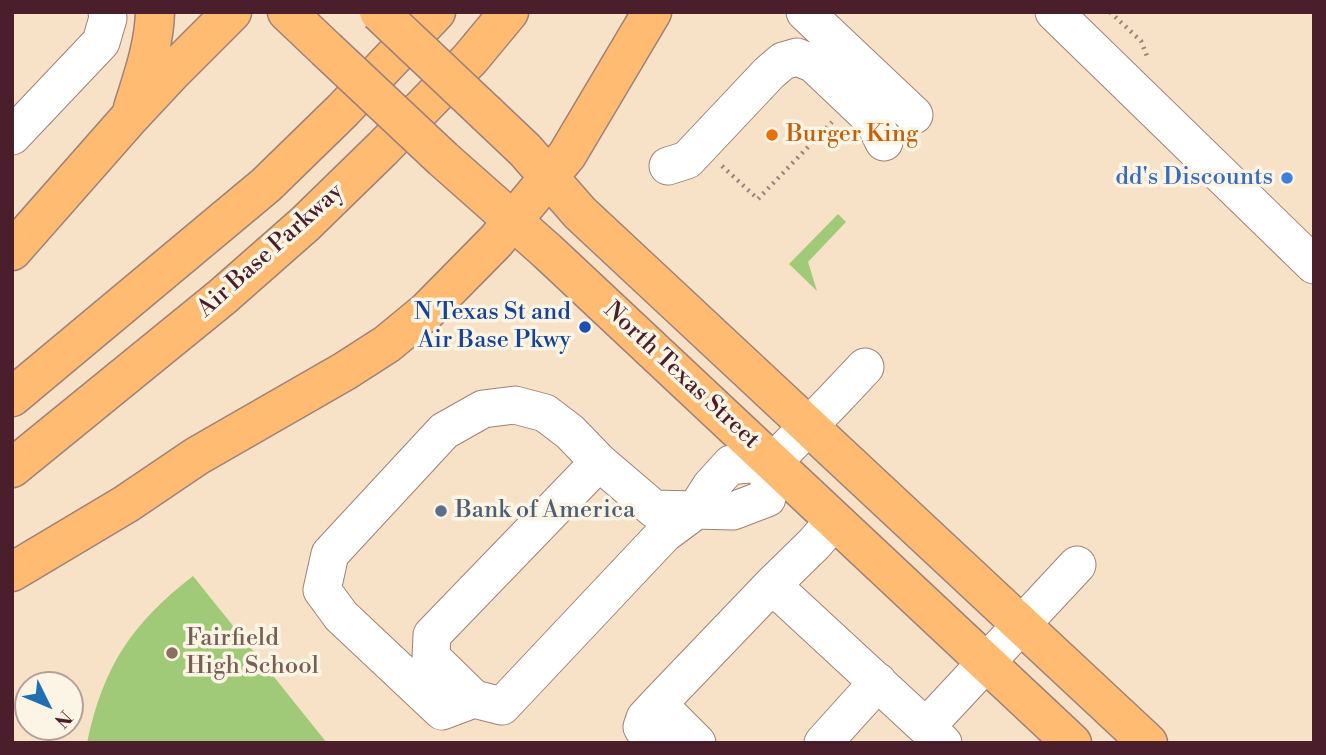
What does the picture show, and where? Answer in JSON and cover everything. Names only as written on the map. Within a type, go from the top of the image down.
[{"type":"main road","points":[[130,117],[147,64],[154,34],[155,12]]},
{"type":"main road","points":[[12,251],[130,117],[232,12]]},
{"type":"main road","name":"North Texas Street","points":[[287,12],[443,159],[565,268],[1072,743]]},
{"type":"main road","name":"North Texas Street","points":[[379,12],[525,150],[580,213],[1149,743]]},
{"type":"main road","points":[[12,397],[266,185],[343,110],[436,12]]},
{"type":"main road","name":"Air Base Parkway","points":[[12,468],[222,297],[305,224],[470,59],[509,12]]},
{"type":"main road","points":[[12,572],[126,504],[197,456],[345,371],[387,344],[427,311],[496,241],[567,155],[652,12]]},
{"type":"lane","points":[[15,129],[101,42],[108,18],[107,12]]},
{"type":"lane","points":[[805,12],[914,115]]},
{"type":"lane","points":[[1054,12],[1314,265]]},
{"type":"lane","points":[[668,166],[687,160],[769,73],[783,61],[797,57],[814,64],[873,120],[884,142]]},
{"type":"lane","points":[[474,699],[442,711],[341,616],[322,590],[330,554],[444,431],[483,409],[515,405],[545,413],[570,432],[599,462],[654,509],[733,511],[766,498],[773,462],[865,366]]},
{"type":"lane","points":[[599,462],[432,635],[431,657],[474,699],[502,706],[664,534],[695,511]]},
{"type":"lane","points":[[697,743],[645,729],[772,585],[835,521]]},
{"type":"lane","points":[[772,585],[934,735],[986,662],[1077,565]]},
{"type":"lane","points":[[823,743],[878,682]]},
{"type":"path","points":[[713,158],[758,199],[835,119]]},
{"type":"green space","points":[[838,214],[846,222],[808,262],[817,291],[789,264]]},
{"type":"green space","points":[[193,576],[327,743],[87,743],[102,692],[123,649],[153,612]]},
{"type":"place","name":"Burger King","points":[[772,135]]},
{"type":"place","name":"dd's Discounts","points":[[1287,178]]},
{"type":"place","name":"N Texas St and Air Base Pkwy","points":[[585,327]]},
{"type":"place","name":"Bank of America","points":[[441,511]]},
{"type":"place","name":"Fairfield High School","points":[[172,653]]}]
